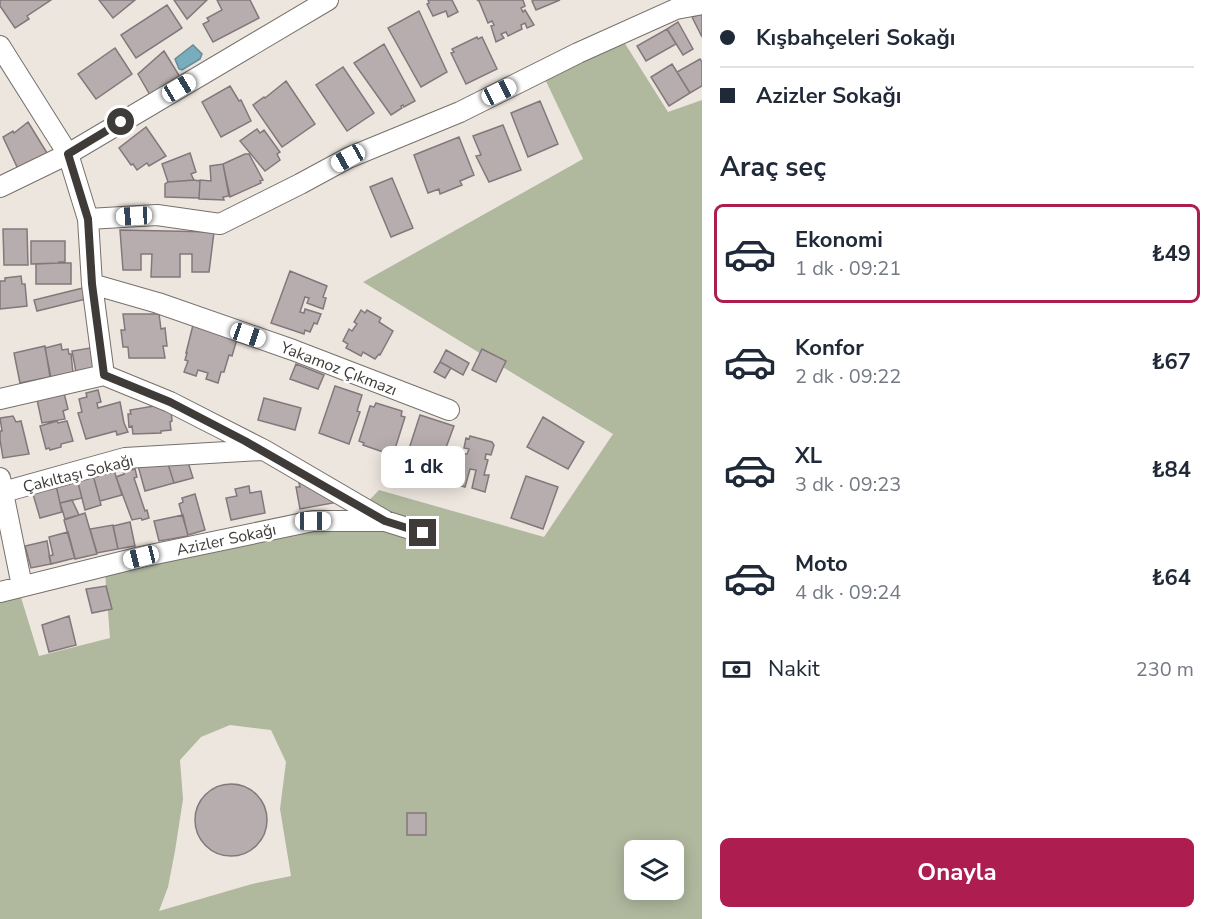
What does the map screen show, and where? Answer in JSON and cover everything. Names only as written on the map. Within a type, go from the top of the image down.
[{"type":"street","points":[[0,187],[68,154],[328,0]]},
{"type":"street","points":[[88,219],[157,215],[220,224],[348,158],[460,112],[578,53],[676,9],[702,4]]},
{"type":"street","points":[[0,46],[68,154],[88,219],[92,284],[104,375],[0,399]]},
{"type":"street","name":"Yakamoz Çıkmazı","points":[[92,284],[158,303],[293,350],[449,410]]},
{"type":"street","name":"Azizler Sokağı","points":[[104,375],[170,402],[264,450],[385,521],[423,533]]},
{"type":"street","name":"Çakıltaşı Sokağı","points":[[1,487],[125,458],[264,450]]},
{"type":"street","points":[[1,487],[22,586]]},
{"type":"street","name":"Azizler Sokağı","points":[[0,592],[141,557],[313,521],[385,521]]},
{"type":"green space","points":[[624,42],[668,112],[702,100],[702,919],[0,919],[0,596],[19,591],[39,656],[110,638],[105,572],[355,515],[379,490],[544,537],[613,434],[363,282],[583,159],[545,79]],"holes":[[[230,725],[271,730],[286,762],[280,809],[291,876],[252,884],[159,911],[168,887],[183,799],[180,760],[201,737]]]},
{"type":"water","points":[[193,45],[202,54],[200,59],[182,70],[179,69],[175,59]]},
{"type":"building","points":[[0,0],[51,0],[27,16],[29,19],[15,28],[0,6]]},
{"type":"building","points":[[99,0],[135,0],[113,18]]},
{"type":"building","points":[[174,0],[207,0],[187,19]]},
{"type":"building","points":[[217,0],[250,0],[259,18],[213,42],[203,24],[209,21],[207,18],[222,10]]},
{"type":"building","points":[[428,0],[452,0],[458,12],[448,17],[446,11],[433,16],[427,4]]},
{"type":"building","points":[[477,0],[523,0],[525,6],[521,8],[523,12],[525,10],[534,25],[527,28],[525,23],[521,25],[522,29],[508,36],[506,32],[501,34],[504,38],[496,42],[491,26],[494,25],[492,21],[488,23]]},
{"type":"building","points":[[560,0],[536,10],[532,1]]},
{"type":"building","points":[[167,5],[182,28],[136,58],[121,35]]},
{"type":"building","points":[[419,11],[447,72],[421,87],[388,28]]},
{"type":"building","points":[[702,14],[702,37],[692,17]]},
{"type":"building","points":[[678,22],[693,49],[683,55],[667,29]]},
{"type":"building","points":[[667,29],[676,44],[646,61],[637,46]]},
{"type":"building","points":[[477,37],[478,39],[482,37],[497,69],[466,84],[451,53],[454,52],[452,49]]},
{"type":"building","points":[[384,44],[415,101],[404,107],[401,106],[402,108],[391,115],[354,63]]},
{"type":"building","points":[[115,48],[132,74],[96,99],[78,74]]},
{"type":"building","points":[[164,51],[180,77],[150,95],[138,74]]},
{"type":"building","points":[[700,59],[702,86],[690,93],[677,72]]},
{"type":"building","points":[[672,64],[690,93],[669,106],[651,77]]},
{"type":"building","points":[[343,67],[374,113],[347,131],[316,85]]},
{"type":"building","points":[[286,81],[315,124],[282,147],[253,105]]},
{"type":"building","points":[[230,86],[239,101],[241,100],[251,121],[221,137],[202,102]]},
{"type":"building","points":[[540,101],[558,144],[528,157],[511,113]]},
{"type":"building","points":[[28,122],[47,153],[18,169],[3,137],[13,131],[14,133]]},
{"type":"building","points":[[503,125],[521,170],[489,182],[476,156],[481,155],[473,136]]},
{"type":"building","points":[[146,127],[166,156],[149,166],[147,163],[137,170],[119,148]]},
{"type":"building","points":[[257,129],[260,133],[264,130],[280,152],[277,154],[280,160],[265,171],[240,141]]},
{"type":"building","points":[[459,137],[474,175],[460,181],[462,185],[440,194],[439,189],[428,193],[414,155]]},
{"type":"building","points":[[190,153],[196,172],[191,174],[194,180],[168,182],[162,164]]},
{"type":"building","points":[[249,154],[263,180],[230,197],[223,164]]},
{"type":"building","points":[[223,164],[229,196],[223,197],[224,200],[199,199],[200,180],[211,181],[210,166]]},
{"type":"building","points":[[392,178],[413,228],[391,237],[370,187]]},
{"type":"building","points":[[200,181],[199,198],[165,197],[165,184],[168,182]]},
{"type":"building","points":[[3,229],[27,229],[28,265],[4,265]]},
{"type":"building","points":[[120,230],[214,232],[209,272],[192,272],[192,254],[180,254],[180,277],[151,277],[152,254],[141,254],[141,270],[123,270]]},
{"type":"building","points":[[31,241],[65,241],[65,262],[31,264]]},
{"type":"building","points":[[71,263],[71,284],[36,284],[36,264]]},
{"type":"building","points":[[290,271],[327,286],[323,297],[326,298],[323,309],[307,303],[309,298],[305,297],[300,312],[304,313],[305,309],[321,314],[317,324],[314,323],[310,332],[305,330],[304,334],[271,323]]},
{"type":"building","points":[[21,276],[22,284],[25,284],[27,306],[0,309],[0,281]]},
{"type":"building","points":[[83,288],[86,299],[37,311],[34,300]]},
{"type":"building","points":[[361,310],[365,313],[367,310],[381,318],[379,322],[393,331],[380,355],[375,359],[363,352],[361,356],[346,348],[348,344],[343,341],[349,329],[352,331],[357,324],[354,322]]},
{"type":"building","points":[[123,314],[159,314],[161,329],[165,328],[167,346],[163,346],[165,358],[129,358],[128,347],[123,347],[121,330],[125,330]]},
{"type":"building","points":[[193,325],[237,339],[232,356],[229,355],[218,383],[206,379],[208,373],[198,370],[196,376],[184,372],[188,361],[185,360]]},
{"type":"building","points":[[61,344],[62,350],[68,349],[71,354],[73,373],[51,378],[45,348]]},
{"type":"building","points":[[45,346],[50,377],[20,383],[14,353]]},
{"type":"building","points":[[96,347],[99,367],[76,372],[72,351]]},
{"type":"building","points":[[482,349],[506,361],[496,382],[472,370]]},
{"type":"building","points":[[446,350],[469,363],[463,375],[440,362]]},
{"type":"building","points":[[440,362],[451,368],[445,378],[434,372]]},
{"type":"building","points":[[296,364],[324,375],[318,389],[290,379]]},
{"type":"building","points":[[335,386],[362,395],[357,411],[360,412],[349,444],[319,433]]},
{"type":"building","points":[[63,389],[68,409],[63,411],[65,419],[42,423],[36,395]]},
{"type":"building","points":[[98,390],[101,402],[97,403],[98,408],[120,402],[128,432],[117,435],[116,431],[86,439],[78,413],[82,412],[79,399],[87,397],[86,393]]},
{"type":"building","points":[[264,398],[301,408],[295,430],[258,420]]},
{"type":"building","points":[[376,403],[402,411],[401,416],[405,417],[394,452],[390,451],[389,454],[363,445],[364,443],[359,441],[370,406],[374,407]]},
{"type":"building","points":[[160,405],[171,409],[171,430],[161,431],[161,433],[133,434],[132,426],[129,427],[130,410]]},
{"type":"building","points":[[420,415],[454,426],[437,472],[405,461]]},
{"type":"building","points":[[13,416],[16,422],[21,421],[29,454],[3,458],[0,418]]},
{"type":"building","points":[[543,417],[584,442],[568,469],[527,447]]},
{"type":"building","points":[[57,421],[58,423],[67,421],[73,441],[61,444],[61,447],[46,449],[40,426]]},
{"type":"building","points":[[470,436],[492,442],[494,445],[491,455],[486,454],[485,459],[488,460],[484,475],[489,475],[485,492],[472,488],[476,470],[470,469],[465,487],[452,483],[456,468],[460,469],[464,454],[467,454],[469,449],[464,448],[466,438],[469,439]]},
{"type":"building","points":[[183,446],[193,478],[174,483],[164,451]]},
{"type":"building","points":[[164,451],[174,483],[145,491],[135,455]]},
{"type":"building","points":[[112,464],[122,495],[100,501],[92,471]]},
{"type":"building","points":[[135,469],[137,477],[134,478],[149,518],[142,520],[141,518],[132,520],[116,477],[124,474],[123,472]]},
{"type":"building","points":[[92,471],[101,505],[85,510],[76,475]]},
{"type":"building","points":[[76,475],[82,498],[60,503],[55,481]]},
{"type":"building","points":[[526,476],[558,487],[543,529],[511,518]]},
{"type":"building","points":[[323,478],[329,482],[333,503],[300,509],[296,487],[300,487],[299,483]]},
{"type":"building","points":[[55,481],[62,512],[40,518],[33,494]]},
{"type":"building","points":[[249,486],[250,493],[261,491],[265,513],[231,520],[226,498],[237,496],[235,489]]},
{"type":"building","points":[[195,494],[205,530],[188,535],[179,504],[183,502],[182,498]]},
{"type":"building","points":[[72,500],[79,515],[65,519],[60,503]]},
{"type":"building","points":[[85,513],[97,554],[75,559],[64,520]]},
{"type":"building","points":[[183,515],[188,536],[159,541],[154,521]]},
{"type":"building","points":[[130,522],[135,546],[118,549],[113,526]]},
{"type":"building","points":[[113,525],[118,549],[97,553],[90,529]]},
{"type":"building","points":[[68,532],[75,558],[51,564],[49,556],[53,555],[49,537]]},
{"type":"building","points":[[47,541],[51,564],[31,568],[25,546]]},
{"type":"building","points":[[106,586],[112,609],[92,613],[86,589]]},
{"type":"building","points":[[69,616],[76,645],[49,652],[42,625]]},
{"type":"building","points":[[231,784],[251,790],[261,800],[267,820],[261,840],[251,850],[231,856],[211,850],[201,840],[195,820],[201,800],[211,790]]},
{"type":"building","points":[[407,813],[426,813],[426,835],[407,835]]},
{"type":"route","points":[[121,122],[68,154],[88,219],[92,284],[104,375],[170,402],[264,450],[385,521],[423,533]]}]
